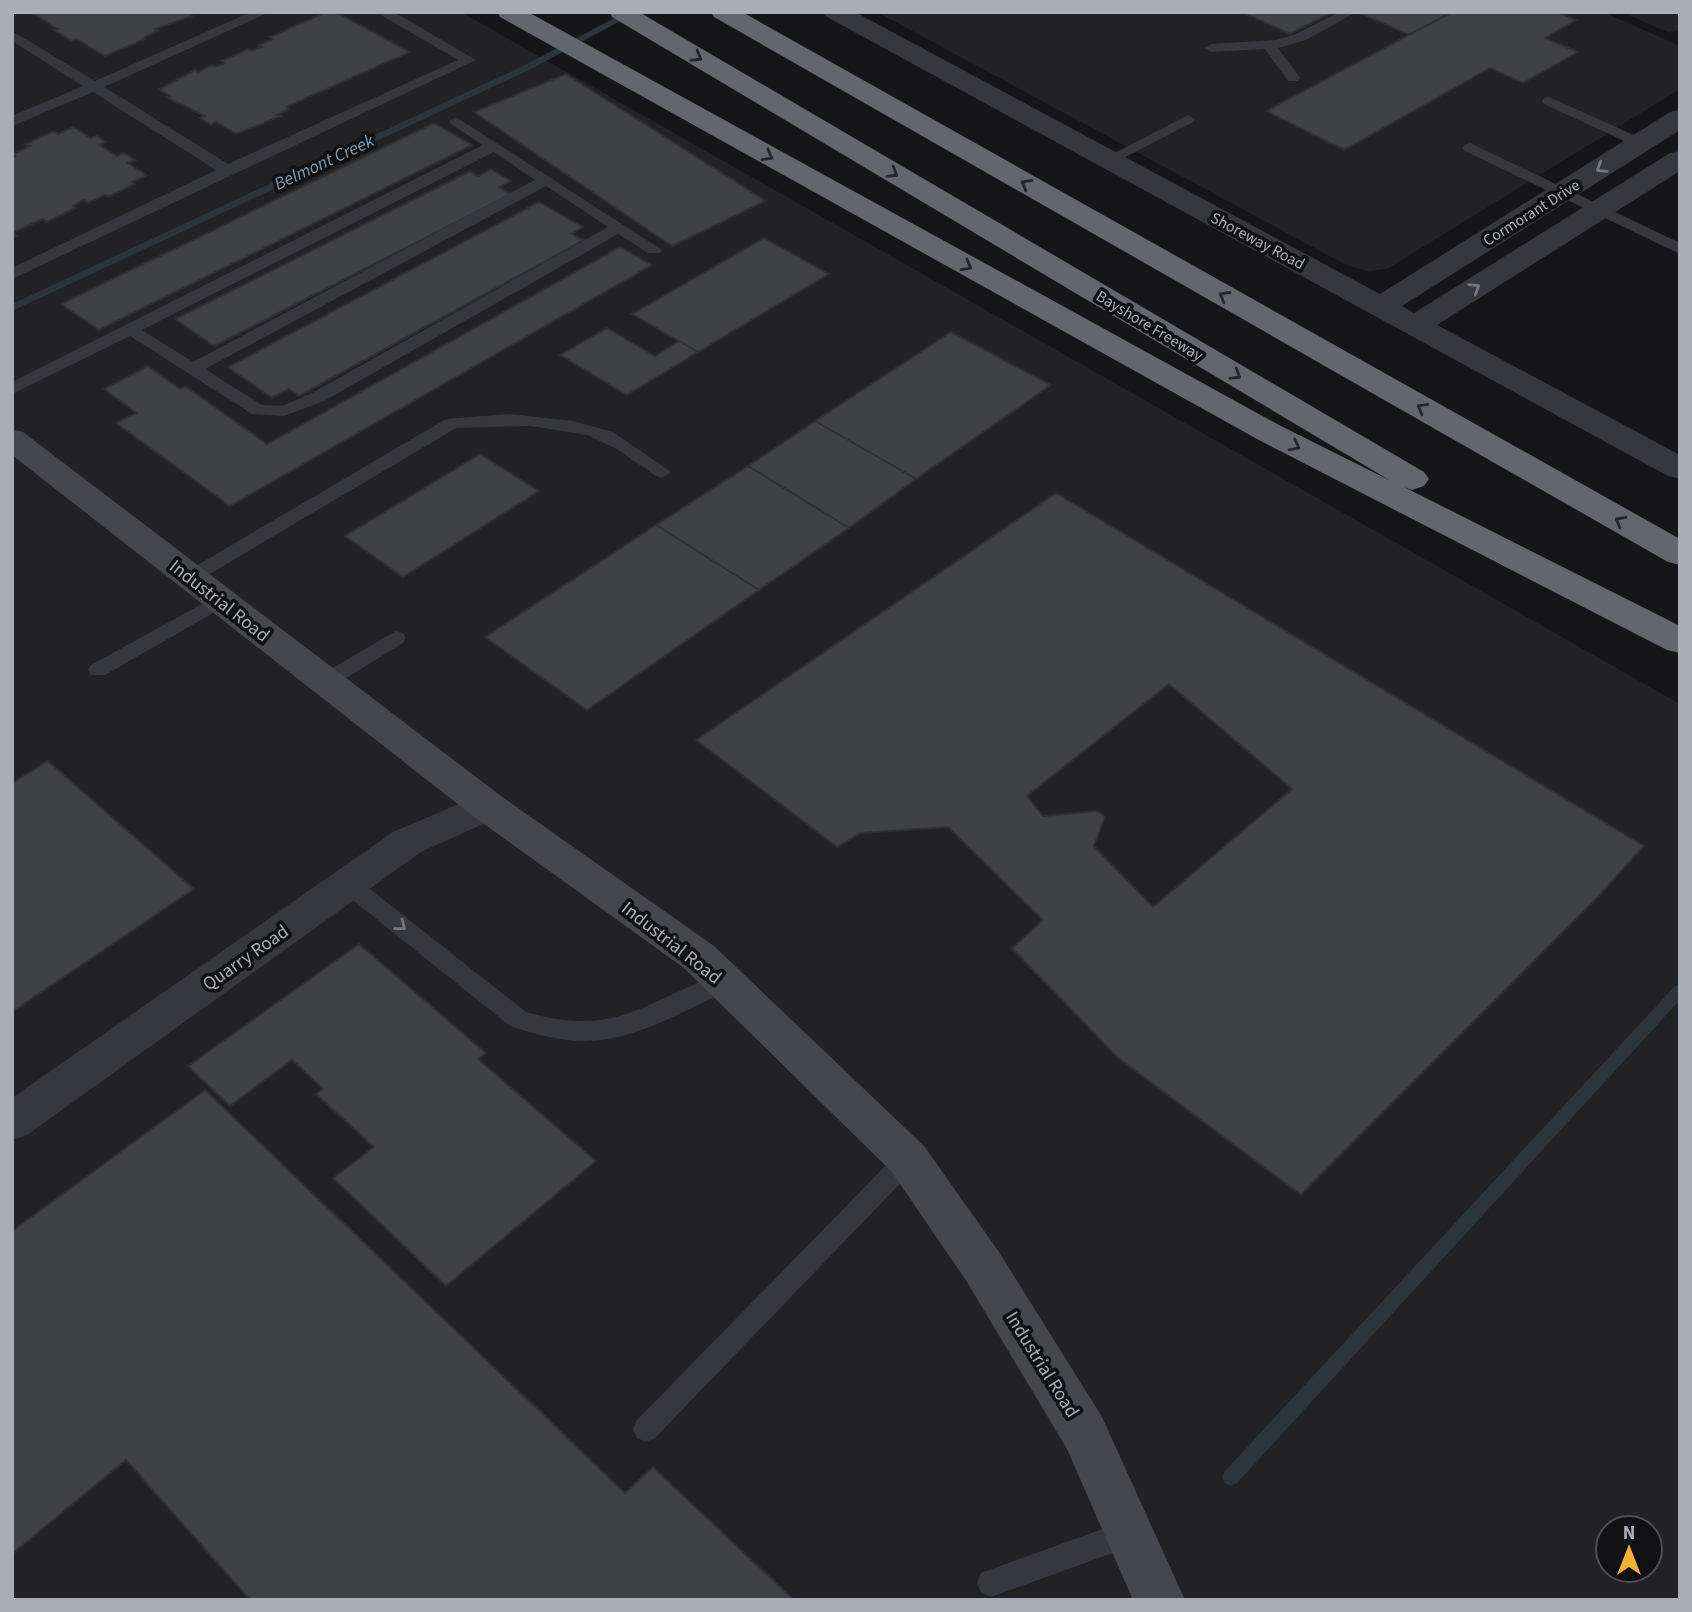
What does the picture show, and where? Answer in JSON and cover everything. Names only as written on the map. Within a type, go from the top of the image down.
[{"type":"highway","points":[[509,12],[1268,432],[1680,639]]},
{"type":"highway","points":[[723,12],[1680,554]]},
{"type":"highway","name":"Bayshore Freeway","points":[[629,17],[1680,639]]},
{"type":"main road","name":"Industrial Road","points":[[12,439],[487,806],[699,957],[908,1159],[983,1267],[1085,1433],[1158,1600]]},
{"type":"street","name":"Shoreway Road","points":[[836,12],[1417,324],[1680,469]]},
{"type":"street","name":"Cormorant Drive","points":[[1382,306],[1680,118]]},
{"type":"street","name":"Cormorant Drive","points":[[1417,324],[1680,159]]},
{"type":"street","name":"Quarry Road","points":[[12,1122],[407,842],[487,806]]},
{"type":"lane","points":[[12,122],[263,12]]},
{"type":"lane","points":[[12,274],[227,170],[469,60],[383,12]]},
{"type":"lane","points":[[1211,48],[1269,45],[1301,37],[1346,14]]},
{"type":"lane","points":[[12,35],[227,170]]},
{"type":"lane","points":[[1269,45],[1293,78]]},
{"type":"lane","points":[[1549,101],[1640,143]]},
{"type":"lane","points":[[1109,160],[1188,118]]},
{"type":"lane","points":[[456,121],[653,250]]},
{"type":"lane","points":[[12,389],[494,146]]},
{"type":"lane","points":[[1469,148],[1680,249]]},
{"type":"lane","points":[[193,369],[546,180]]},
{"type":"lane","points":[[131,330],[258,410],[284,411],[318,397],[619,227]]},
{"type":"lane","points":[[191,577],[452,423],[498,420],[586,430],[608,437],[662,472]]},
{"type":"lane","points":[[98,670],[220,600]]},
{"type":"lane","points":[[326,681],[396,638]]},
{"type":"lane","points":[[348,884],[518,1019],[543,1027],[589,1032],[621,1026],[725,982]]},
{"type":"lane","points":[[646,1429],[908,1159]]},
{"type":"lane","points":[[991,1583],[1130,1532]]},
{"type":"shaded area","points":[[12,12],[461,12],[1680,704],[1680,1600],[12,1600]]},
{"type":"shaded area","points":[[877,12],[1603,12],[1680,46],[1680,89],[1387,269],[1368,271],[1346,265]]},
{"type":"shaded area","points":[[1622,12],[1680,12],[1680,31],[1667,32]]},
{"type":"building","points":[[31,12],[193,12],[189,14],[192,16],[155,29],[158,31],[143,38],[145,39],[105,56],[76,39],[72,41]]},
{"type":"building","points":[[326,12],[336,12],[410,52],[286,107],[289,109],[277,115],[281,116],[236,134],[216,122],[211,125],[200,118],[205,116],[166,97],[170,96],[159,89],[195,70],[198,72],[212,65],[215,67],[248,49],[252,51],[262,47],[259,45],[273,39],[270,37]]},
{"type":"building","points":[[1242,12],[1333,12],[1290,34]]},
{"type":"building","points":[[1358,12],[1452,12],[1409,35]]},
{"type":"building","points":[[1452,12],[1557,12],[1576,20],[1545,38],[1578,52],[1523,83],[1490,68],[1344,150],[1266,111]]},
{"type":"building","points":[[566,74],[766,201],[672,246],[474,112]]},
{"type":"building","points":[[434,123],[472,145],[99,330],[61,304]]},
{"type":"building","points":[[73,127],[91,138],[97,136],[106,142],[100,145],[117,156],[124,153],[135,160],[128,163],[147,175],[108,197],[105,195],[88,203],[84,200],[73,206],[76,208],[47,222],[43,219],[12,233],[12,157],[15,156],[12,154],[54,131],[58,134]]},
{"type":"building","points":[[491,169],[511,181],[499,187],[511,194],[214,346],[175,319],[470,171],[478,176]]},
{"type":"building","points":[[539,202],[583,227],[571,234],[584,240],[299,396],[289,389],[272,398],[228,367]]},
{"type":"building","points":[[764,238],[829,274],[698,352],[632,314]]},
{"type":"building","points":[[620,247],[652,265],[230,506],[116,423],[136,413],[104,389],[148,366],[180,389],[185,386],[267,444]]},
{"type":"building","points":[[607,328],[655,356],[679,341],[698,352],[627,395],[560,355]]},
{"type":"building","points":[[951,332],[1051,385],[916,479],[815,421]]},
{"type":"building","points":[[815,421],[916,479],[849,528],[748,466]]},
{"type":"building","points":[[480,454],[539,491],[403,577],[345,536]]},
{"type":"building","points":[[748,466],[849,528],[759,590],[656,525]]},
{"type":"building","points":[[1056,493],[1644,846],[1594,901],[1301,1195],[1117,1057],[1012,948],[1043,920],[948,827],[861,833],[837,847],[696,740]],"holes":[[[1169,684],[1292,789],[1153,907],[1094,846],[1105,817],[1098,811],[1043,816],[1027,796]]]},
{"type":"building","points":[[656,525],[759,590],[587,710],[485,637]]},
{"type":"building","points":[[48,761],[194,889],[12,1012],[12,783]]},
{"type":"building","points":[[359,944],[486,1053],[478,1059],[596,1161],[446,1286],[333,1178],[374,1147],[316,1094],[323,1089],[292,1060],[230,1106],[188,1066]]},
{"type":"building","points":[[205,1090],[625,1493],[653,1467],[794,1600],[250,1600],[126,1460],[12,1554],[12,1231]]},
{"type":"waterway","name":"Belmont Creek","points":[[12,308],[528,67],[633,12]]},
{"type":"waterway","points":[[1231,1477],[1680,990]]}]
